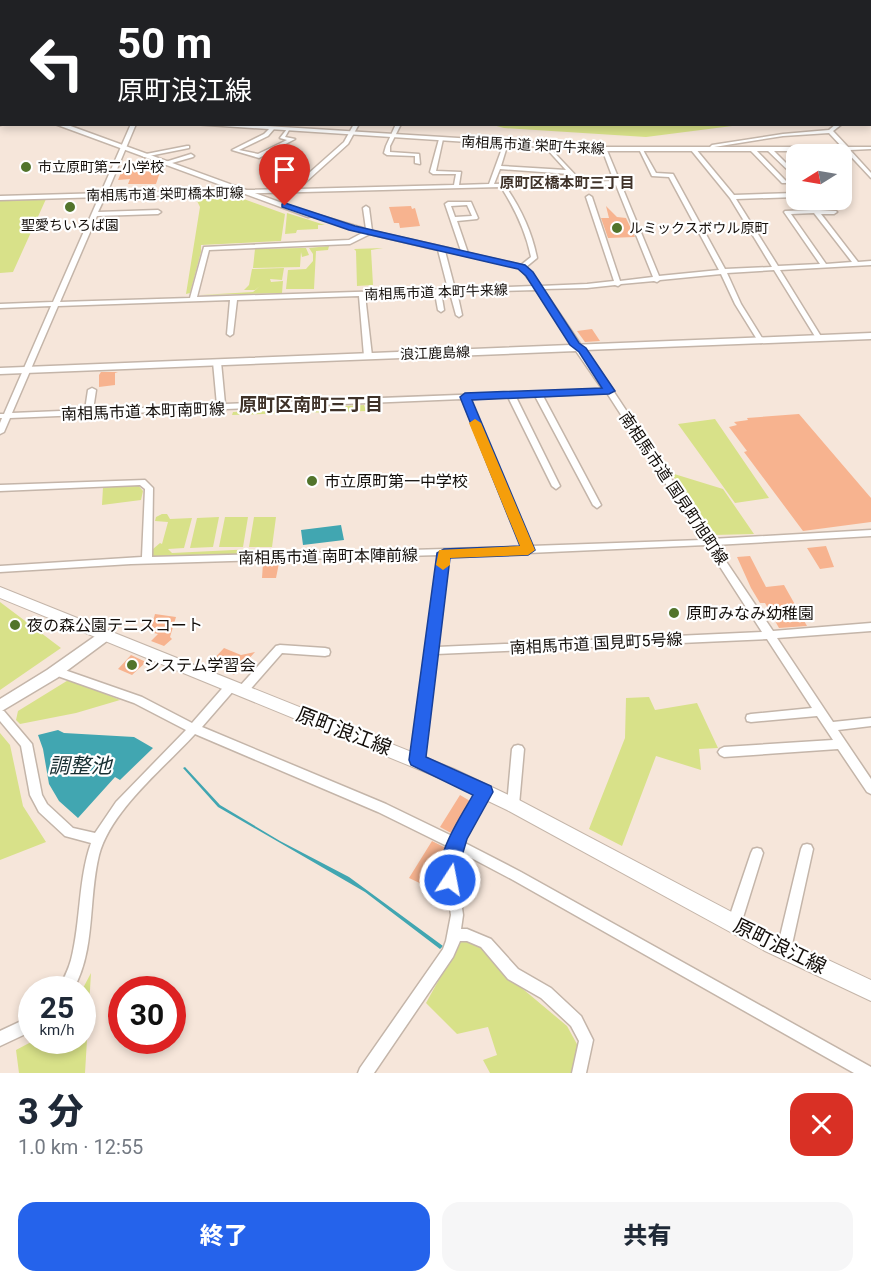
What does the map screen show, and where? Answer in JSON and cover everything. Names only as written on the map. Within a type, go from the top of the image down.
[{"type":"main road","name":"原町浪江線","points":[[0,592],[417,760],[513,806],[734,924],[871,991]]},
{"type":"street","points":[[64,126],[249,193],[369,232],[522,267],[534,258],[531,242],[516,206],[503,186]]},
{"type":"street","points":[[0,432],[3,416],[27,370],[133,126]]},
{"type":"street","name":"南相馬市道 栄町牛来線","points":[[257,126],[273,129],[604,150],[786,149]]},
{"type":"street","points":[[292,191],[343,146],[356,126]]},
{"type":"street","points":[[398,126],[388,146],[389,154],[417,155],[418,163]]},
{"type":"street","points":[[710,149],[716,145],[749,139],[830,131],[837,126]]},
{"type":"street","points":[[273,129],[266,135],[234,150],[259,156],[293,139],[282,138],[288,130]]},
{"type":"street","points":[[830,131],[842,144]]},
{"type":"street","points":[[441,139],[433,172],[459,173],[456,187]]},
{"type":"street","points":[[491,186],[506,143]]},
{"type":"street","points":[[547,146],[580,183]]},
{"type":"street","points":[[144,155],[187,147]]},
{"type":"street","name":"南相馬市道 栄町牛来線","points":[[852,149],[871,148]]},
{"type":"street","points":[[693,149],[732,197],[819,338]]},
{"type":"street","points":[[752,149],[784,182]]},
{"type":"street","points":[[769,149],[786,166]]},
{"type":"street","points":[[604,150],[657,280]]},
{"type":"street","points":[[641,150],[654,175],[671,175],[738,304],[761,341]]},
{"type":"street","points":[[852,154],[870,173]]},
{"type":"street","points":[[165,163],[191,156]]},
{"type":"street","points":[[498,167],[569,172]]},
{"type":"street","name":"南相馬市道 栄町橋本町線","points":[[0,198],[618,183]]},
{"type":"street","points":[[732,197],[786,195]]},
{"type":"street","points":[[589,197],[618,284]]},
{"type":"street","points":[[454,219],[475,218],[469,203],[448,204],[465,253]]},
{"type":"street","points":[[366,207],[369,232]]},
{"type":"street","points":[[94,214],[158,212]]},
{"type":"street","points":[[824,265],[787,212],[834,212]]},
{"type":"street","points":[[817,212],[856,263]]},
{"type":"street","points":[[193,299],[205,250],[208,247],[344,243],[360,239],[369,232]]},
{"type":"street","points":[[441,248],[459,315]]},
{"type":"street","name":"南相馬市道 本町牛来線","points":[[0,306],[538,289],[618,284],[775,267],[871,262]]},
{"type":"street","name":"南相馬市道 国見町旭町線","points":[[522,267],[530,274],[711,543],[871,789]]},
{"type":"street","points":[[433,291],[439,298],[441,310]]},
{"type":"street","points":[[362,294],[368,356]]},
{"type":"street","points":[[230,334],[234,297]]},
{"type":"street","name":"浪江鹿島線","points":[[0,371],[871,336]]},
{"type":"street","points":[[217,362],[221,407]]},
{"type":"street","points":[[89,412],[92,390]]},
{"type":"street","name":"南相馬市道 本町南町線","points":[[3,416],[609,391]]},
{"type":"street","points":[[538,394],[597,506]]},
{"type":"street","points":[[511,395],[556,486]]},
{"type":"street","points":[[465,397],[528,550]]},
{"type":"street","points":[[0,488],[142,482],[149,488],[147,560]]},
{"type":"street","name":"南相馬市道 南町本陣前線","points":[[0,569],[147,560],[444,553],[711,543],[871,533]]},
{"type":"street","points":[[417,760],[444,553]]},
{"type":"street","name":"南相馬市道 国見町5号線","points":[[431,651],[771,635],[871,627]]},
{"type":"street","points":[[0,706],[57,671],[106,635]]},
{"type":"street","points":[[72,976],[77,961],[92,861],[98,839],[120,806],[195,729],[280,649],[325,652]]},
{"type":"street","points":[[57,671],[138,700],[195,729],[382,808],[457,845],[518,876],[868,1073]]},
{"type":"street","points":[[751,718],[820,711]]},
{"type":"street","points":[[0,714],[26,744],[36,795],[43,808],[69,832],[98,839]]},
{"type":"street","points":[[830,727],[871,722]]},
{"type":"street","points":[[724,752],[841,744]]},
{"type":"street","points":[[513,806],[518,749]]},
{"type":"street","points":[[365,1073],[448,953],[455,935],[457,915],[450,880],[450,866],[458,837],[484,792]]},
{"type":"street","points":[[784,949],[807,849]]},
{"type":"street","points":[[734,924],[757,853]]},
{"type":"street","points":[[455,935],[467,935],[486,943],[513,974],[546,993],[576,1021],[586,1040],[579,1073]]},
{"type":"street","points":[[0,1040],[18,1030]]},
{"type":"green space","points":[[497,126],[732,126],[646,137]]},
{"type":"green space","points":[[241,198],[285,214],[281,241],[201,245],[190,293],[186,294],[200,207],[196,199]]},
{"type":"green space","points":[[46,199],[13,272],[0,273],[0,200]]},
{"type":"green space","points":[[287,213],[325,225],[318,225],[318,229],[297,230],[296,233],[285,234]]},
{"type":"green space","points":[[329,246],[328,250],[316,251],[314,289],[286,289],[288,270],[306,269],[313,261],[313,254],[309,248]]},
{"type":"green space","points":[[306,248],[309,255],[302,257],[301,252],[300,267],[253,268],[255,249]]},
{"type":"green space","points":[[383,248],[371,250],[373,285],[357,286],[356,251],[354,249]]},
{"type":"green space","points":[[284,268],[282,280],[270,279],[271,282],[283,281],[282,293],[200,295],[253,292],[260,286],[255,290],[244,290],[249,285],[252,269]]},
{"type":"green space","points":[[364,405],[366,411],[232,415],[233,412]]},
{"type":"green space","points":[[715,419],[769,498],[735,503],[678,424]]},
{"type":"green space","points":[[671,473],[723,489],[754,534],[713,535]]},
{"type":"green space","points":[[138,485],[143,491],[141,500],[102,505],[103,487]]},
{"type":"green space","points":[[167,514],[170,519],[192,518],[184,548],[168,549],[172,553],[254,549],[252,556],[151,557],[153,549],[160,543],[162,544],[168,522],[155,521],[156,517]]},
{"type":"green space","points":[[219,517],[213,547],[190,548],[197,518]]},
{"type":"green space","points":[[225,517],[248,517],[243,547],[219,547]]},
{"type":"green space","points":[[254,517],[276,517],[272,547],[249,547]]},
{"type":"green space","name":"夜の森公園テニスコート","points":[[0,602],[61,648],[0,690]]},
{"type":"green space","points":[[70,679],[120,700],[76,713],[20,724],[16,720],[18,711]]},
{"type":"green space","points":[[649,697],[655,710],[697,703],[718,748],[699,749],[701,770],[656,756],[622,846],[589,829],[625,738],[626,698]]},
{"type":"green space","points":[[0,733],[10,745],[23,806],[46,842],[0,860]]},
{"type":"green space","points":[[462,938],[480,946],[511,979],[567,1026],[578,1046],[575,1073],[490,1073],[483,1060],[497,1055],[488,1027],[457,1034],[426,1003]]},
{"type":"green space","points":[[18,1049],[18,1054],[86,1054],[85,1073],[19,1073],[16,1050]]},
{"type":"water","points":[[341,525],[344,540],[303,545],[301,530]]},
{"type":"water","name":"調整池","points":[[58,730],[64,733],[134,737],[153,748],[120,780],[115,777],[78,818],[59,801],[49,784],[43,749],[38,735]]},
{"type":"water","points":[[185,767],[220,805],[280,841],[349,877],[443,946],[440,949],[365,892],[218,807],[183,768]]},
{"type":"building","points":[[145,167],[144,171],[160,172],[156,184],[128,184],[130,179],[118,180],[123,168]]},
{"type":"building","points":[[411,206],[412,209],[415,208],[420,226],[400,228],[399,223],[394,223],[389,207]]},
{"type":"building","name":"ルミックスボウル原町","points":[[606,206],[617,217],[626,218],[635,237],[608,238],[601,218],[609,218]]},
{"type":"building","points":[[592,329],[600,341],[585,342],[577,331]]},
{"type":"building","points":[[101,372],[118,372],[115,373],[115,385],[99,387]]},
{"type":"building","points":[[799,414],[871,498],[871,522],[803,531],[744,452],[747,451],[729,427],[737,425],[734,422],[748,420],[747,418]]},
{"type":"building","points":[[826,546],[834,567],[820,569],[807,548]]},
{"type":"building","points":[[750,556],[766,587],[784,585],[807,626],[779,628],[765,603],[760,603],[751,588],[737,557]]},
{"type":"building","points":[[263,563],[279,563],[276,578],[262,578]]},
{"type":"building","points":[[155,614],[176,617],[170,637],[172,639],[164,646],[151,641],[158,634],[154,633],[156,628],[151,628]]},
{"type":"building","points":[[224,648],[241,655],[255,652],[234,675],[210,663]]},
{"type":"building","name":"システム学習会","points":[[131,655],[146,662],[132,675],[118,669]]},
{"type":"building","points":[[460,795],[470,801],[451,833],[440,827]]},
{"type":"building","points":[[432,841],[446,848],[426,886],[409,878]]},
{"type":"slow traffic","points":[[443,565],[444,553],[528,550],[475,423]]},
{"type":"place","name":"市立原町第二小学校","points":[[26,167]]},
{"type":"place","name":"聖愛ちいろば園","points":[[70,207]]},
{"type":"place","name":"ルミックスボウル原町","points":[[617,228]]},
{"type":"place","name":"市立原町第一中学校","points":[[312,481]]},
{"type":"place","name":"原町みなみ幼稚園","points":[[674,613]]},
{"type":"place","name":"夜の森公園テニスコート","points":[[15,625]]},
{"type":"place","name":"システム学習会","points":[[132,665]]},
{"type":"district","name":"原町区橋本町三丁目","points":[[567,183]]},
{"type":"district","name":"原町区南町三丁目","points":[[311,405]]},
{"type":"route","points":[[285,206],[371,233],[522,267],[530,274],[609,391],[465,397],[528,550],[444,553],[417,760],[484,792],[458,837],[450,866],[450,880]]}]
